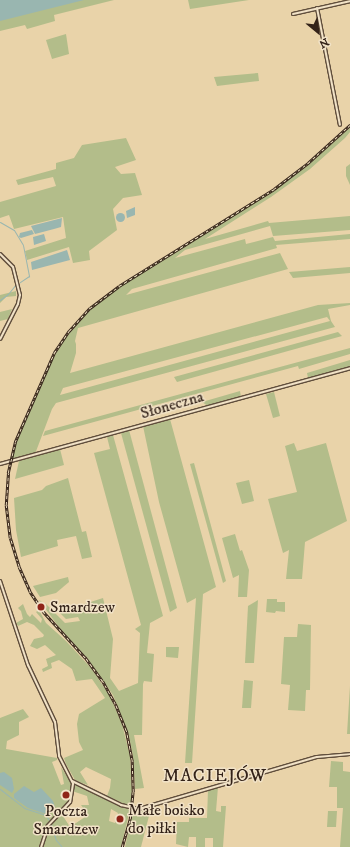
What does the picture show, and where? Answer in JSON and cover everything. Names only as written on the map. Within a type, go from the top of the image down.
[{"type":"street","points":[[293,14],[350,1]]},
{"type":"street","points":[[317,8],[340,125]]},
{"type":"street","points":[[0,254],[13,267],[20,295],[18,304],[0,339]]},
{"type":"street","name":"Słoneczna","points":[[0,464],[350,368]]},
{"type":"street","points":[[0,581],[33,676],[55,722],[59,756],[72,781],[70,802],[49,824],[42,847]]},
{"type":"street","points":[[72,781],[121,805],[132,808],[148,807],[197,791],[317,757],[350,754]]},
{"type":"street","points":[[72,784],[78,783]]},
{"type":"green space","points":[[62,0],[114,0],[54,15],[55,21],[27,29],[25,25],[0,31],[0,18]]},
{"type":"green space","points":[[188,0],[249,0],[190,9]]},
{"type":"green space","points":[[66,34],[69,54],[52,59],[46,40]]},
{"type":"green space","points":[[258,73],[259,81],[217,86],[214,77]]},
{"type":"green space","points":[[350,127],[350,132],[345,138],[310,169],[271,197],[205,239],[268,221],[269,223],[350,216],[350,230],[273,236],[270,226],[185,250],[175,258],[245,239],[246,244],[273,237],[275,241],[350,234],[350,239],[276,245],[277,248],[132,289],[126,295],[280,253],[288,269],[78,328],[75,341],[76,353],[70,373],[318,305],[350,303],[350,305],[328,309],[331,321],[335,327],[56,403],[52,409],[35,454],[11,460],[16,442],[52,359],[65,338],[88,311],[118,287],[268,194],[309,164]],"holes":[[[327,317],[330,321],[60,395],[63,388]]]},
{"type":"green space","points":[[126,138],[136,160],[115,167],[121,174],[135,173],[142,195],[123,198],[113,209],[117,230],[89,251],[90,260],[73,263],[69,247],[27,260],[25,251],[66,238],[63,217],[14,229],[9,215],[0,218],[0,202],[56,186],[53,177],[18,185],[16,180],[56,169],[56,163],[74,158],[82,145]]},
{"type":"green space","points":[[350,164],[350,185],[346,176],[346,167]]},
{"type":"green space","points":[[350,267],[350,273],[293,278],[289,272]]},
{"type":"green space","points":[[16,291],[16,296],[6,297],[0,303],[0,295]]},
{"type":"green space","points":[[12,309],[8,319],[0,321],[0,312]]},
{"type":"green space","points":[[338,332],[342,336],[177,382],[174,377]]},
{"type":"green space","points":[[350,348],[350,354],[299,369],[298,366],[43,436],[45,431]]},
{"type":"green space","points":[[350,360],[350,367],[308,378],[307,373]]},
{"type":"green space","points":[[240,391],[241,397],[208,406],[202,402]]},
{"type":"green space","points":[[274,392],[280,416],[273,418],[266,394]]},
{"type":"green space","points":[[170,419],[216,587],[203,594],[192,763],[185,763],[196,598],[187,603],[159,502],[143,426]]},
{"type":"green space","points":[[129,430],[177,608],[170,612],[121,433]]},
{"type":"green space","points":[[113,435],[163,616],[150,623],[147,653],[154,654],[152,682],[144,681],[142,735],[134,735],[144,788],[135,789],[133,756],[129,736],[113,695],[87,658],[61,630],[39,600],[46,604],[65,623],[80,621],[78,617],[66,619],[59,612],[103,598],[113,639],[110,678],[119,691],[138,683],[140,633],[135,629],[141,625],[94,453],[110,449],[107,437]]},
{"type":"green space","points":[[294,443],[297,451],[326,443],[347,521],[305,542],[302,579],[286,579],[289,550],[283,553],[268,499],[297,492],[285,446]]},
{"type":"green space","points":[[60,449],[64,465],[15,479],[19,461]]},
{"type":"green space","points":[[194,463],[226,581],[223,583],[190,464]]},
{"type":"green space","points":[[68,478],[82,532],[86,531],[92,557],[82,559],[76,536],[57,540],[58,546],[21,557],[16,530],[14,498],[42,490],[46,486]]},
{"type":"green space","points":[[249,480],[254,501],[242,504],[236,483]]},
{"type":"green space","points":[[235,534],[240,551],[242,550],[249,570],[247,597],[238,597],[239,575],[233,578],[222,538]]},
{"type":"green space","points":[[68,577],[69,582],[56,593],[40,597],[33,586]]},
{"type":"green space","points":[[267,599],[277,599],[277,602],[285,602],[285,612],[266,612]]},
{"type":"green space","points":[[258,600],[254,663],[245,663],[248,606]]},
{"type":"green space","points":[[23,604],[27,614],[30,617],[32,614],[41,623],[42,619],[36,612],[39,610],[46,623],[66,641],[91,668],[110,696],[122,724],[130,756],[132,790],[131,807],[107,796],[111,779],[86,767],[80,772],[88,785],[79,782],[75,780],[66,764],[64,758],[83,750],[79,742],[77,724],[79,714],[105,698],[92,679],[76,681],[72,669],[59,660],[51,663],[52,668],[43,672],[42,669],[48,666],[46,659],[56,655],[45,645],[37,649],[30,646],[34,639],[43,637],[44,635],[34,625],[27,622],[18,626],[16,623],[23,619],[21,611],[18,608]]},
{"type":"green space","points":[[298,624],[311,625],[310,690],[306,690],[305,711],[288,710],[290,685],[281,684],[284,637],[297,637]]},
{"type":"green space","points":[[166,647],[179,647],[178,658],[166,657]]},
{"type":"green space","points":[[244,680],[253,681],[251,708],[242,708]]},
{"type":"green space","points":[[350,686],[350,734],[347,734]]},
{"type":"green space","points":[[23,709],[29,717],[19,722],[19,735],[7,741],[6,749],[57,758],[57,760],[52,762],[61,785],[64,784],[61,767],[72,784],[78,783],[130,810],[121,847],[0,847],[0,718]],"holes":[[[72,791],[87,796],[89,805],[81,805],[88,815],[70,827],[63,816],[56,817],[70,802]],[[111,809],[118,813],[115,823],[109,821]]]},
{"type":"green space","points":[[331,761],[343,762],[343,771],[350,772],[350,847],[340,847],[343,808],[337,808],[337,787],[329,787]]},
{"type":"green space","points":[[218,787],[216,811],[221,812],[221,806],[226,806],[223,847],[213,847],[213,838],[205,838],[205,847],[196,847],[196,837],[189,837],[188,847],[176,844],[177,822],[189,822],[189,818],[207,818],[208,790]]},
{"type":"green space","points":[[151,808],[141,847],[125,847],[133,810]]},
{"type":"green space","points":[[328,811],[337,811],[336,827],[327,827]]},
{"type":"water","points":[[0,0],[84,0],[0,21]]},
{"type":"water","points":[[135,207],[135,215],[127,218],[126,211]]},
{"type":"water","points":[[118,213],[122,213],[124,217],[122,221],[118,221],[116,219],[116,215]]},
{"type":"water","points":[[62,218],[61,227],[35,234],[31,226]]},
{"type":"water","points":[[32,230],[34,234],[21,238],[19,237],[20,233]]},
{"type":"water","points":[[44,234],[46,241],[34,245],[33,237]]},
{"type":"water","points":[[67,250],[70,260],[32,270],[31,262]]},
{"type":"water","points":[[4,772],[12,778],[14,789],[12,793],[0,785],[0,773]]},
{"type":"water","points":[[24,786],[34,792],[41,788],[53,801],[55,807],[46,814],[28,808],[14,798],[14,794]]},
{"type":"waterway","points":[[0,222],[14,230],[23,245],[29,276],[20,282]]},
{"type":"waterway","points":[[0,300],[8,294],[16,284]]},
{"type":"waterway","points":[[0,789],[24,808],[45,815],[50,821]]},
{"type":"waterway","points":[[51,824],[56,840],[62,847]]},
{"type":"railway","points":[[122,847],[130,819],[133,792],[132,761],[126,731],[115,704],[102,681],[85,658],[44,613],[30,592],[19,567],[10,538],[6,505],[8,473],[15,442],[54,353],[69,331],[90,308],[119,286],[274,189],[308,163],[350,125]]},
{"type":"place","name":"Smardzew","points":[[41,607]]},
{"type":"place","name":"Poczta Smardzew","points":[[66,795]]},
{"type":"place","name":"Małe boisko do piłki","points":[[120,819]]},
{"type":"district","name":"MACIEJÓW","points":[[215,776]]}]
